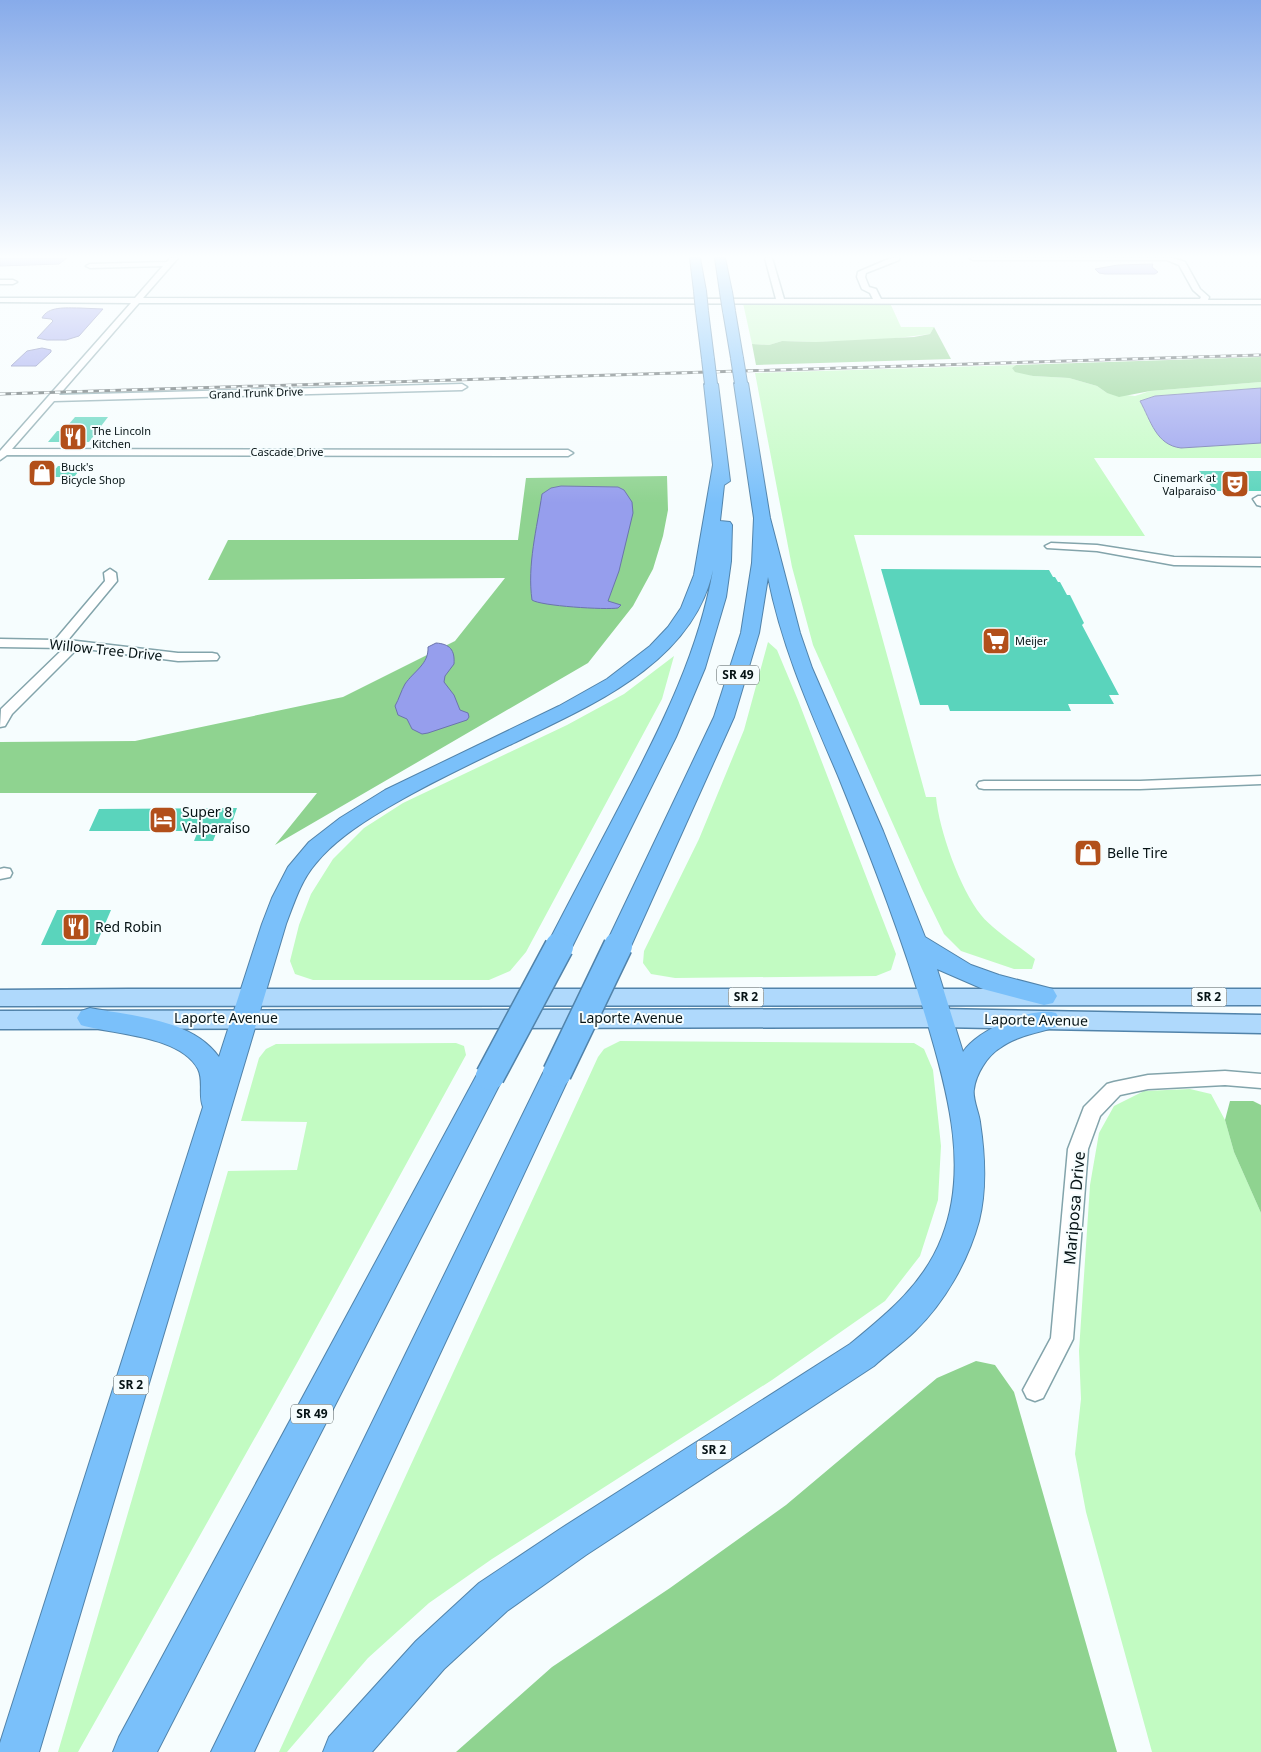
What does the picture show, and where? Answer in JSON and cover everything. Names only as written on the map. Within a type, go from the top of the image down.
[{"type":"highway","name":"SR 49","points":[[134,1752],[559,947],[682,703],[700,656],[715,604],[722,563],[724,530],[720,465],[706,340]]},
{"type":"highway","name":"SR 49","points":[[232,1752],[618,946],[727,707],[745,652],[756,598],[761,563],[762,518],[734,340]]},
{"type":"highway","points":[[250,1008],[274,924],[290,884],[308,857],[334,833],[370,808],[421,780],[543,721],[625,676],[649,658],[674,632],[690,607],[698,588],[710,532],[714,490],[720,465]]},
{"type":"highway","points":[[762,518],[771,544],[781,598],[789,628],[803,670],[916,943],[960,1088]]},
{"type":"highway","points":[[916,943],[940,961],[964,974],[996,985],[1046,1008]]},
{"type":"highway","name":"SR 2","points":[[18,1752],[250,1008]]},
{"type":"highway","name":"SR 2","points":[[344,1752],[430,1655],[493,1597],[573,1542],[862,1355],[905,1319],[934,1283],[956,1243],[966,1207],[971,1168],[968,1130],[960,1088],[970,1063],[982,1047],[1046,1008]]},
{"type":"highway","points":[[90,1018],[171,1035],[192,1046],[208,1061],[216,1081],[217,1112]]},
{"type":"main road","name":"Laporte Avenue","points":[[0,998],[250,1008],[1046,1008],[1261,997]]},
{"type":"main road","name":"Laporte Avenue","points":[[0,1020],[90,1018],[250,1008]]},
{"type":"main road","name":"Laporte Avenue","points":[[1046,1008],[1261,1024]]},
{"type":"street","points":[[2,454],[102,340]]},
{"type":"street","name":"Grand Trunk Drive","points":[[50,398],[462,387]]},
{"type":"street","name":"Cascade Drive","points":[[2,454],[568,453]]},
{"type":"street","points":[[1051,546],[1111,550],[1174,561],[1261,562]]},
{"type":"street","points":[[59,643],[111,581],[110,573]]},
{"type":"street","name":"Willow Tree Drive","points":[[0,643],[75,644],[178,658],[212,657]]},
{"type":"street","points":[[0,723],[6,712],[75,644]]},
{"type":"street","points":[[984,785],[1150,784],[1261,780]]},
{"type":"street","name":"Mariposa Drive","points":[[1035,1390],[1062,1339],[1078,1149],[1092,1112],[1114,1089],[1148,1082],[1224,1078],[1261,1080]]},
{"type":"green space","points":[[751,340],[883,340],[782,341],[769,345],[752,344]]},
{"type":"green space","points":[[941,340],[951,359],[756,365],[752,344],[769,345],[782,341]]},
{"type":"green space","points":[[1261,357],[1261,382],[1150,391],[1119,397],[1107,393],[1097,386],[1069,378],[1033,376],[1015,372],[1012,368],[1016,365]]},
{"type":"green space","points":[[1016,365],[1012,368],[1033,376],[1069,378],[1097,386],[1107,393],[1135,396],[1150,391],[1261,382],[1261,388],[1155,396],[1140,401],[1151,424],[1160,437],[1173,446],[1181,448],[1261,443],[1261,458],[1094,458],[1145,536],[854,535],[926,797],[936,797],[946,842],[958,875],[973,904],[992,927],[1035,959],[1032,969],[1014,969],[961,951],[944,934],[922,889],[813,645],[792,567],[755,373]]},
{"type":"green space","points":[[667,476],[668,510],[663,536],[653,569],[633,606],[588,663],[275,845],[317,793],[0,793],[0,742],[135,741],[343,697],[455,641],[505,578],[208,580],[228,540],[518,540],[526,478]]},
{"type":"green space","points":[[768,642],[777,650],[798,700],[896,954],[891,970],[876,976],[675,978],[651,974],[643,963],[644,951],[699,839],[744,730]]},
{"type":"green space","points":[[674,656],[662,699],[526,952],[510,971],[489,980],[313,980],[295,974],[290,961],[299,925],[311,894],[333,859],[364,828],[403,803],[567,725],[624,694]]},
{"type":"green space","points":[[620,1041],[914,1043],[924,1049],[933,1070],[941,1146],[938,1200],[920,1256],[885,1301],[772,1380],[492,1559],[429,1603],[368,1658],[287,1752],[279,1752],[598,1057],[604,1049]]},
{"type":"green space","points":[[456,1043],[464,1046],[466,1055],[297,1363],[78,1752],[58,1752],[228,1171],[297,1170],[307,1122],[241,1121],[259,1058],[266,1049],[276,1044]]},
{"type":"green space","points":[[1190,1089],[1211,1094],[1225,1120],[1234,1152],[1261,1213],[1261,1752],[1152,1752],[1086,1512],[1075,1454],[1081,1399],[1079,1351],[1090,1185],[1099,1133],[1114,1106],[1144,1091]]},
{"type":"green space","points":[[1230,1101],[1253,1101],[1261,1105],[1261,1213],[1234,1152],[1225,1120]]},
{"type":"green space","points":[[976,1361],[995,1365],[1014,1392],[1117,1752],[456,1752],[552,1667],[670,1588],[786,1505],[937,1378]]},
{"type":"water","points":[[42,348],[51,350],[51,352],[36,366],[11,366],[27,351]]},
{"type":"water","points":[[1261,388],[1261,443],[1181,448],[1173,446],[1155,431],[1140,401],[1155,396]]},
{"type":"water","points":[[561,486],[618,487],[624,490],[632,502],[633,513],[619,571],[608,601],[621,605],[618,608],[574,607],[532,600],[532,560],[542,494],[551,488]]},
{"type":"water","points":[[436,643],[448,646],[454,655],[454,664],[445,676],[444,682],[454,695],[460,710],[468,713],[469,717],[467,720],[422,734],[412,729],[407,719],[398,715],[395,706],[405,684],[424,663],[428,647]]},
{"type":"building","points":[[75,417],[108,417],[89,442],[48,442],[57,431],[63,431]]},
{"type":"building","points":[[58,466],[83,466],[74,477],[49,477]]},
{"type":"building","name":"Cinemark at Valparaiso","points":[[1199,471],[1261,471],[1261,491],[1215,491]]},
{"type":"building","name":"Meijer","points":[[881,569],[1049,570],[1053,577],[1060,582],[1067,595],[1070,595],[1084,623],[1082,625],[1119,695],[1109,695],[1114,704],[1068,704],[1071,711],[950,711],[948,705],[920,705]]},
{"type":"building","name":"Super 8 Valparaiso","points":[[237,808],[229,831],[217,831],[213,841],[194,841],[198,831],[89,831],[99,809]]},
{"type":"building","name":"Red Robin","points":[[57,910],[111,910],[96,945],[41,945]]},
{"type":"railway","points":[[0,394],[1261,355]]},
{"type":"place","name":"The Lincoln Kitchen","points":[[73,437]]},
{"type":"place","name":"Buck's Bicycle Shop","points":[[42,473]]},
{"type":"place","name":"Cinemark at Valparaiso","points":[[1235,484]]},
{"type":"place","name":"Meijer","points":[[996,641]]},
{"type":"place","name":"Super 8 Valparaiso","points":[[163,820]]},
{"type":"place","name":"Belle Tire","points":[[1088,853]]},
{"type":"place","name":"Red Robin","points":[[76,927]]}]
